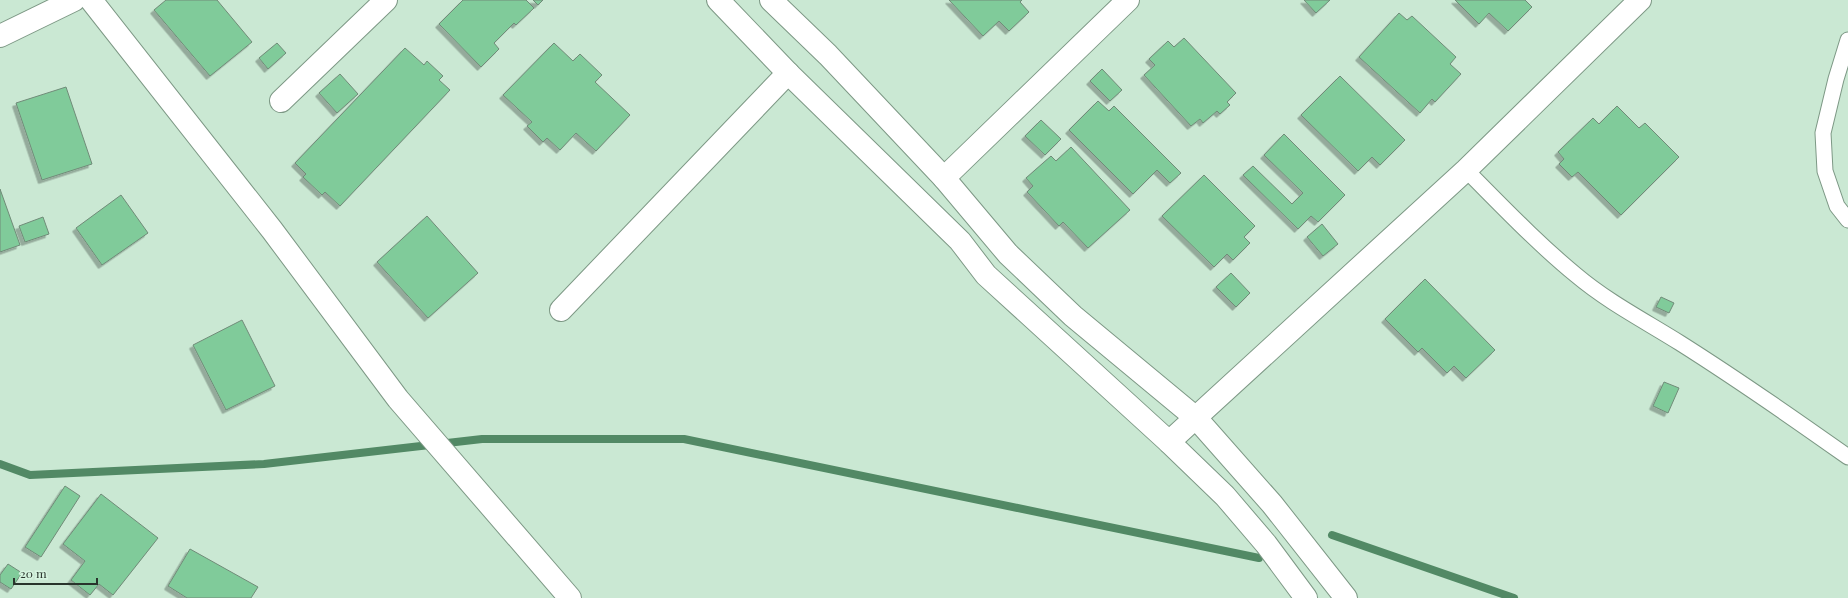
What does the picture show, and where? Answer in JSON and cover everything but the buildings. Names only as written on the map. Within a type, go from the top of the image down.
[{"type":"street","points":[[0,36],[74,0]]},
{"type":"street","points":[[91,0],[272,230],[398,399],[570,598]]},
{"type":"street","points":[[281,101],[386,0]]},
{"type":"street","points":[[718,0],[788,73],[960,241],[986,275],[1169,442],[1225,496],[1266,544],[1306,598]]},
{"type":"street","points":[[771,0],[828,55],[944,178],[1008,254],[1073,316],[1196,418],[1272,504],[1346,598]]},
{"type":"street","points":[[944,178],[1128,0]]},
{"type":"street","points":[[1169,442],[1466,170],[1640,0]]},
{"type":"street","points":[[562,310],[788,73]]},
{"type":"lane","points":[[1848,40],[1836,79],[1823,133],[1825,171],[1838,206],[1848,220]]},
{"type":"lane","points":[[1466,170],[1525,229],[1576,276],[1622,309],[1679,342],[1752,389],[1848,458]]},
{"type":"waterway","points":[[0,464],[30,475],[264,464],[482,439],[684,439],[1259,558]]},
{"type":"waterway","points":[[1332,535],[1514,598]]}]
